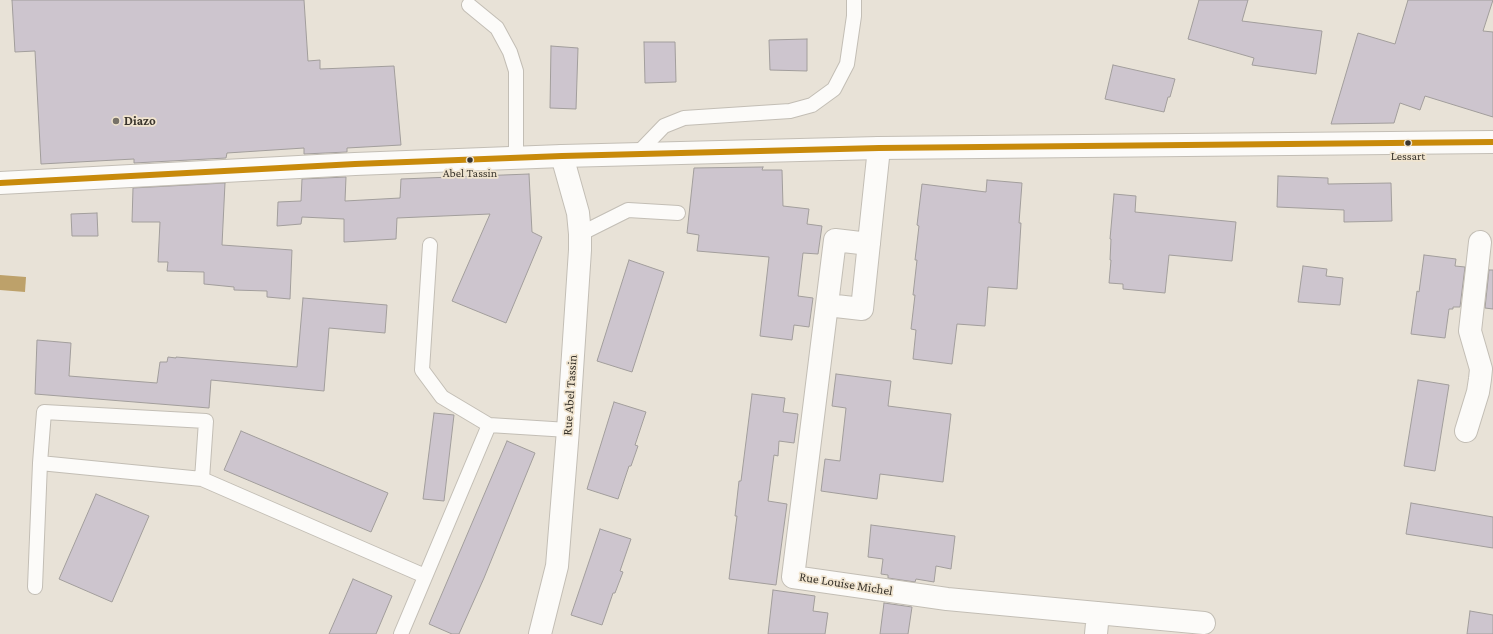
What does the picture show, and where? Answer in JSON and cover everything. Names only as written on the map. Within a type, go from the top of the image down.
[{"type":"street","points":[[0,183],[355,164],[562,156],[879,148],[1493,142]]},
{"type":"street","points":[[827,305],[862,309],[879,148]]},
{"type":"street","name":"Rue Abel Tassin","points":[[540,634],[557,566],[568,430],[580,234],[578,213],[562,156]]},
{"type":"street","name":"Rue Louise Michel","points":[[868,244],[835,240],[793,577],[947,599],[1097,624],[1204,623]]},
{"type":"street","points":[[1466,431],[1485,393],[1481,369],[1470,331],[1480,242]]},
{"type":"lane","points":[[637,154],[664,126],[684,118],[790,110],[812,105],[834,89],[847,64],[854,16],[854,0]]},
{"type":"lane","points":[[469,5],[497,28],[510,52],[516,71],[516,158]]},
{"type":"lane","points":[[580,234],[628,210],[678,213]]},
{"type":"lane","points":[[430,245],[422,370],[442,397],[489,425],[568,430]]},
{"type":"lane","points":[[35,587],[40,463],[44,412],[206,421],[202,479]]},
{"type":"lane","points":[[401,634],[489,425]]},
{"type":"lane","points":[[40,463],[202,479],[425,576]]},
{"type":"shaded area","points":[[0,275],[26,277],[25,292],[0,290]]},
{"type":"building","points":[[12,0],[304,0],[308,61],[320,60],[320,69],[394,66],[401,145],[347,148],[347,152],[304,154],[304,148],[227,153],[226,158],[134,163],[134,159],[41,164],[35,51],[15,52]]},
{"type":"building","points":[[1199,0],[1248,0],[1242,21],[1322,31],[1316,74],[1252,65],[1254,58],[1188,39]]},
{"type":"building","points":[[1408,0],[1493,0],[1483,31],[1493,32],[1493,117],[1425,96],[1420,110],[1400,103],[1394,123],[1331,124],[1358,33],[1395,44]]},
{"type":"building","points":[[807,39],[807,71],[770,70],[769,40]]},
{"type":"building","points":[[644,42],[675,42],[676,82],[645,83]]},
{"type":"building","points":[[551,46],[578,48],[576,109],[550,108]]},
{"type":"building","points":[[1113,65],[1175,79],[1164,112],[1105,99]]},
{"type":"building","points":[[763,167],[762,170],[782,170],[783,206],[809,209],[807,224],[822,226],[818,254],[803,253],[798,296],[813,298],[809,327],[794,325],[792,340],[760,336],[769,257],[697,251],[699,235],[687,233],[694,168]]},
{"type":"building","points":[[529,174],[532,232],[542,237],[506,323],[452,301],[490,214],[397,218],[396,239],[344,242],[344,219],[302,217],[301,224],[277,226],[278,202],[301,201],[302,179],[346,177],[345,201],[400,198],[401,179]]},
{"type":"building","points":[[1278,176],[1328,178],[1328,184],[1391,183],[1392,221],[1344,222],[1344,210],[1277,207]]},
{"type":"building","points":[[987,180],[1022,183],[1017,289],[988,287],[985,326],[957,324],[952,364],[913,359],[916,330],[911,329],[915,295],[913,295],[917,260],[915,260],[919,226],[917,225],[922,184],[986,192]]},
{"type":"building","points":[[225,183],[222,245],[292,250],[290,299],[267,297],[267,291],[234,290],[234,287],[204,284],[204,272],[167,271],[168,262],[158,262],[160,222],[132,222],[133,188]]},
{"type":"building","points":[[1114,194],[1136,196],[1135,212],[1236,222],[1232,261],[1169,255],[1165,293],[1123,289],[1123,284],[1109,283],[1111,260],[1110,239]]},
{"type":"building","points":[[97,213],[98,236],[72,236],[71,214]]},
{"type":"building","points":[[1424,255],[1456,259],[1455,266],[1465,267],[1460,307],[1453,307],[1453,309],[1449,309],[1445,338],[1411,334]]},
{"type":"building","points":[[629,260],[664,272],[632,372],[597,361]]},
{"type":"building","points":[[1303,266],[1327,269],[1326,276],[1343,278],[1340,305],[1298,302]]},
{"type":"building","points":[[1489,270],[1493,270],[1493,309],[1485,308]]},
{"type":"building","points":[[303,298],[387,305],[385,333],[329,328],[324,391],[211,380],[209,408],[35,394],[37,340],[71,343],[69,376],[157,383],[160,362],[167,362],[168,357],[297,367]]},
{"type":"building","points":[[836,374],[891,381],[888,406],[951,414],[943,482],[880,474],[877,499],[821,491],[825,459],[840,461],[846,408],[832,406]]},
{"type":"building","points":[[1418,380],[1449,385],[1435,471],[1404,466]]},
{"type":"building","points":[[752,394],[785,398],[783,412],[798,414],[794,443],[779,441],[778,456],[774,455],[768,501],[787,504],[776,585],[729,579],[737,516],[735,516],[739,481],[741,481]]},
{"type":"building","points":[[614,402],[646,412],[635,445],[638,446],[631,466],[629,466],[618,499],[587,489]]},
{"type":"building","points":[[434,413],[454,415],[444,501],[423,499]]},
{"type":"building","points":[[241,431],[388,493],[371,532],[224,470]]},
{"type":"building","points":[[507,441],[535,453],[484,578],[459,634],[452,634],[429,624]]},
{"type":"building","points":[[96,494],[149,516],[112,602],[59,579]]},
{"type":"building","points":[[1411,503],[1493,517],[1493,548],[1406,534]]},
{"type":"building","points":[[871,525],[955,536],[951,569],[936,566],[934,582],[916,579],[915,582],[888,578],[888,575],[881,574],[883,559],[868,557]]},
{"type":"building","points":[[600,529],[631,539],[620,571],[623,572],[615,593],[613,593],[602,625],[571,615]]},
{"type":"building","points":[[353,579],[392,596],[376,634],[329,634]]},
{"type":"building","points":[[773,590],[815,596],[813,611],[828,613],[825,634],[768,634]]},
{"type":"building","points":[[884,603],[912,607],[908,634],[880,634]]},
{"type":"building","points":[[1470,611],[1493,615],[1493,634],[1467,634]]},
{"type":"transit line","points":[[0,183],[355,164],[562,156],[879,148],[1493,142]]},
{"type":"place","name":"Diazo","points":[[116,121]]},
{"type":"place","name":"Lessart","points":[[1408,143]]},
{"type":"place","name":"Abel Tassin","points":[[470,160]]}]
